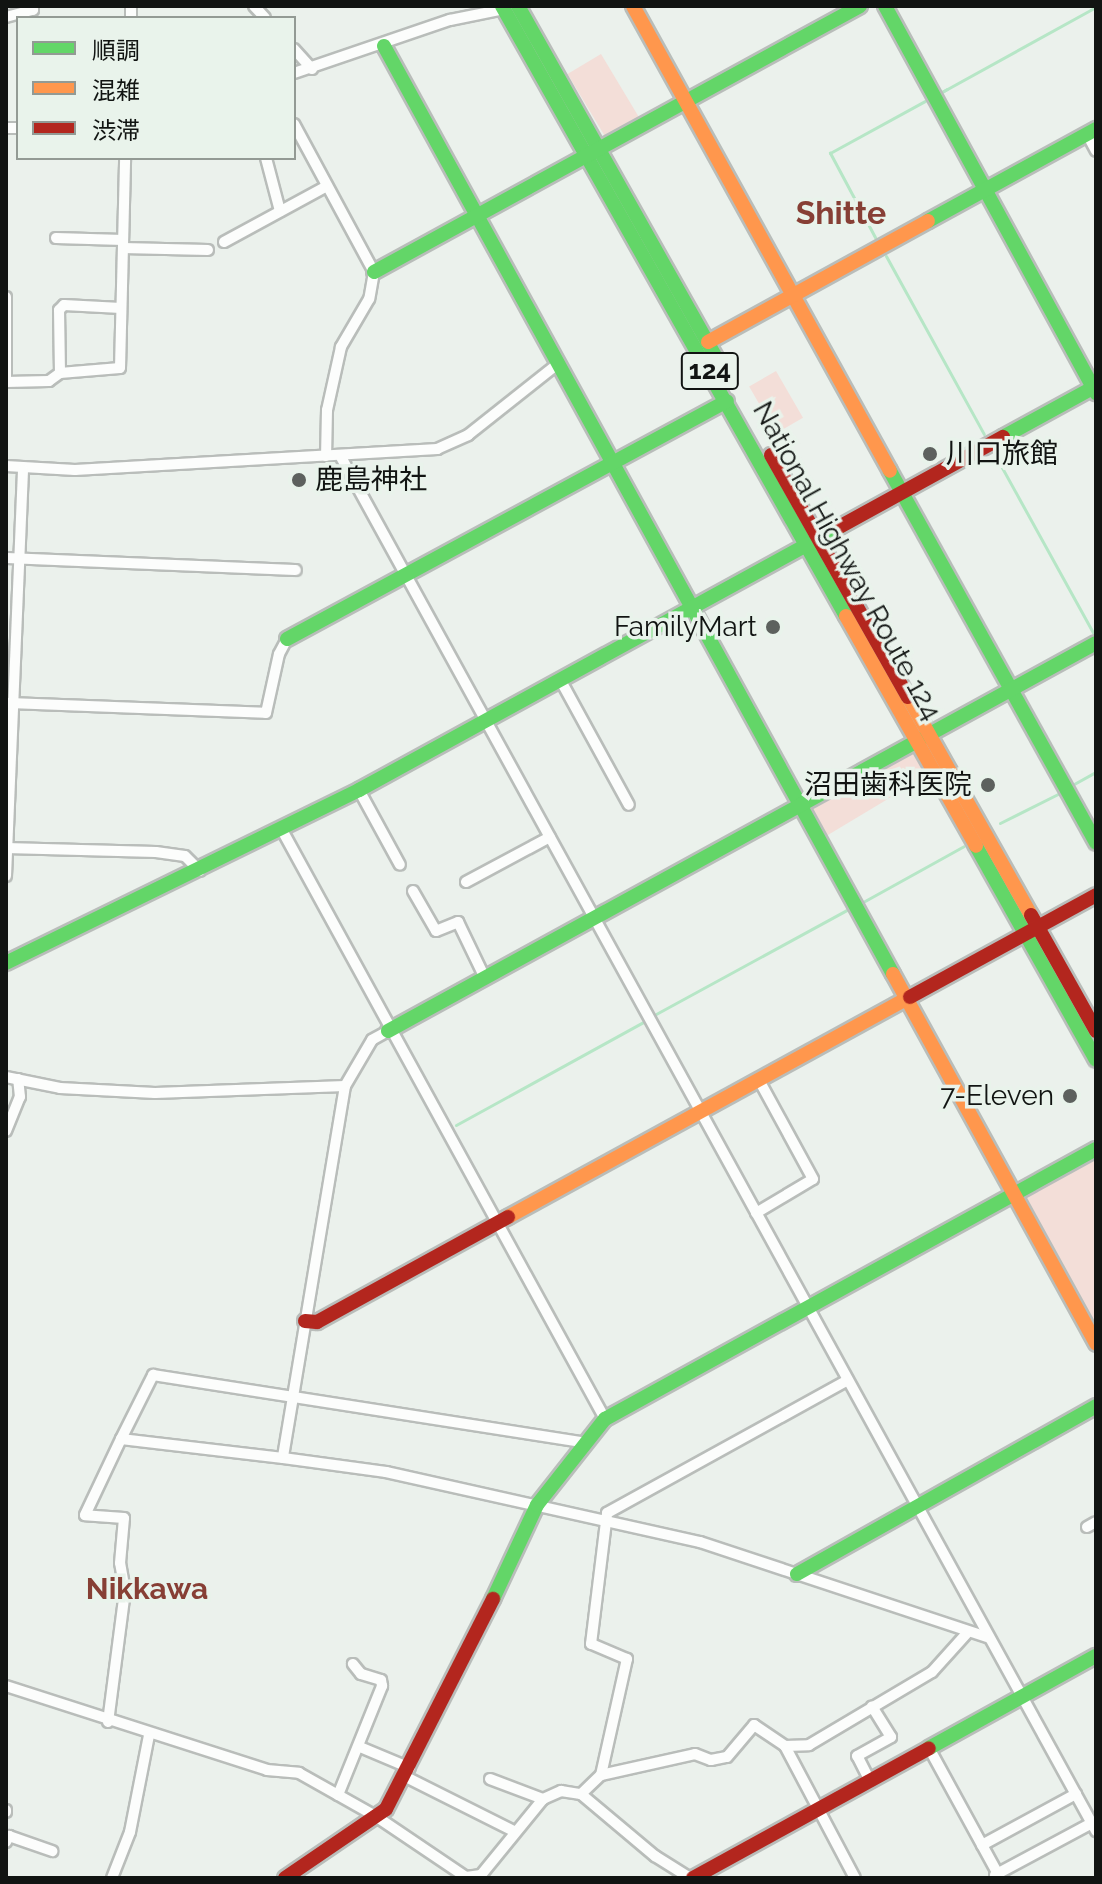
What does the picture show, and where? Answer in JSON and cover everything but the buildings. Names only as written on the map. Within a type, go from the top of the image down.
[{"type":"main road","points":[[633,6],[1096,843]]},
{"type":"main road","points":[[374,272],[860,6]]},
{"type":"main road","points":[[6,963],[200,871],[359,790],[1095,389],[885,6]]},
{"type":"main road","name":"National Highway Route 124","points":[[508,7],[708,342],[813,541],[1032,930],[1096,1060]]},
{"type":"main road","points":[[384,46],[1096,1344]]},
{"type":"main road","points":[[708,342],[1092,131]]},
{"type":"main road","name":"National Highway Route 124","points":[[594,153],[727,401],[813,541]]},
{"type":"main road","points":[[287,639],[727,401]]},
{"type":"main road","points":[[388,1031],[1096,643]]},
{"type":"main road","points":[[305,1321],[317,1322],[1096,895]]},
{"type":"main road","name":"National Highway Route 124","points":[[1032,930],[1096,1031]]},
{"type":"main road","points":[[285,1878],[377,1817],[408,1772],[537,1505],[605,1419],[1096,1149]]},
{"type":"main road","points":[[797,1574],[1096,1406]]},
{"type":"main road","points":[[691,1878],[1096,1656]]},
{"type":"street","points":[[6,17],[33,10],[32,6]]},
{"type":"street","points":[[296,73],[384,46],[450,20],[508,7]]},
{"type":"street","points":[[296,51],[312,69]]},
{"type":"street","points":[[296,128],[374,272],[369,299],[341,347],[327,410],[326,456]]},
{"type":"street","points":[[1092,131],[1096,151]]},
{"type":"street","points":[[6,297],[6,382],[49,381],[60,373],[120,368],[125,160]]},
{"type":"street","points":[[267,160],[280,211]]},
{"type":"street","points":[[224,242],[327,186]]},
{"type":"street","points":[[56,238],[208,250]]},
{"type":"street","points":[[60,373],[59,310],[64,305],[121,308]]},
{"type":"street","points":[[6,466],[23,470],[341,457],[437,449],[468,435],[559,363]]},
{"type":"street","points":[[341,457],[1094,1827],[995,1875],[929,1748]]},
{"type":"street","points":[[6,876],[9,703],[23,470]]},
{"type":"street","points":[[6,558],[296,570]]},
{"type":"street","points":[[9,703],[266,713],[279,654],[287,639]]},
{"type":"street","points":[[561,681],[629,805]]},
{"type":"street","points":[[359,790],[400,865]]},
{"type":"street","points":[[282,830],[388,1031],[605,1419]]},
{"type":"street","points":[[466,882],[550,837]]},
{"type":"street","points":[[7,848],[156,852],[185,856],[200,871]]},
{"type":"street","points":[[413,891],[436,931],[458,922],[485,978]]},
{"type":"street","points":[[283,1458],[345,1086],[372,1040],[388,1031]]},
{"type":"street","points":[[6,1077],[60,1088],[155,1093],[345,1086]]},
{"type":"street","points":[[6,1131],[20,1097],[18,1079]]},
{"type":"street","points":[[756,1213],[813,1179],[759,1080]]},
{"type":"street","points":[[108,1722],[125,1591],[120,1563],[124,1518],[85,1515],[153,1375],[587,1443]]},
{"type":"street","points":[[601,1775],[627,1659],[591,1644],[607,1513],[848,1380]]},
{"type":"street","points":[[121,1439],[386,1472],[608,1520],[700,1542],[988,1637]]},
{"type":"street","points":[[785,1746],[809,1745],[932,1672],[968,1632]]},
{"type":"street","points":[[338,1795],[360,1747],[382,1686],[381,1680],[361,1674],[353,1664]]},
{"type":"street","points":[[6,1686],[149,1735],[267,1770],[299,1773],[377,1817],[466,1878],[481,1875],[543,1799],[561,1791],[581,1794],[655,1856],[691,1878]]},
{"type":"street","points":[[870,1781],[857,1756],[891,1737],[872,1707]]},
{"type":"street","points":[[581,1794],[601,1775],[695,1754],[711,1760],[727,1757],[754,1725],[785,1746],[855,1878]]},
{"type":"street","points":[[112,1878],[130,1832],[149,1735]]},
{"type":"street","points":[[360,1747],[514,1831]]},
{"type":"street","points":[[490,1779],[543,1799]]},
{"type":"street","points":[[982,1845],[1076,1794]]},
{"type":"street","points":[[6,1842],[9,1836],[52,1851]]},
{"type":"shaded area","points":[[601,54],[639,117],[606,138],[568,74]]},
{"type":"shaded area","points":[[776,371],[803,418],[776,433],[749,387]]},
{"type":"shaded area","points":[[911,749],[927,776],[827,836],[811,809]]},
{"type":"shaded area","points":[[1096,1159],[1096,1333],[1024,1197]]},
{"type":"waterway","points":[[947,89],[940,93],[1096,7]]},
{"type":"waterway","points":[[876,239],[830,153],[925,101]]},
{"type":"waterway","points":[[886,256],[984,434]]},
{"type":"waterway","points":[[995,455],[1095,636]]},
{"type":"waterway","points":[[1074,784],[1096,772]]},
{"type":"waterway","points":[[1000,823],[1060,793]]},
{"type":"waterway","points":[[863,902],[964,846]]},
{"type":"waterway","points":[[656,1014],[847,910]]},
{"type":"waterway","points":[[456,1125],[643,1022]]},
{"type":"traffic: fast","points":[[502,6],[846,616]]},
{"type":"traffic: fast","points":[[518,6],[725,374]]},
{"type":"traffic: fast","points":[[374,272],[860,6]]},
{"type":"traffic: fast","points":[[885,6],[1096,393]]},
{"type":"traffic: fast","points":[[384,46],[893,974]]},
{"type":"traffic: fast","points":[[928,221],[1096,129]]},
{"type":"traffic: fast","points":[[1003,437],[1096,386]]},
{"type":"traffic: fast","points":[[287,639],[727,401]]},
{"type":"traffic: fast","points":[[890,471],[1096,843]]},
{"type":"traffic: fast","points":[[6,963],[359,790],[841,526]]},
{"type":"traffic: fast","points":[[388,1031],[1096,643]]},
{"type":"traffic: fast","points":[[976,846],[1096,1060]]},
{"type":"traffic: fast","points":[[493,1599],[537,1505],[605,1419],[1096,1149]]},
{"type":"traffic: fast","points":[[797,1574],[1096,1406]]},
{"type":"traffic: fast","points":[[929,1748],[1096,1656]]},
{"type":"traffic: slow","points":[[633,6],[890,471]]},
{"type":"traffic: slow","points":[[708,342],[928,221]]},
{"type":"traffic: slow","points":[[846,616],[976,846]]},
{"type":"traffic: slow","points":[[908,697],[1031,915]]},
{"type":"traffic: slow","points":[[893,974],[1096,1344]]},
{"type":"traffic: slow","points":[[508,1217],[910,997]]},
{"type":"traffic: jam","points":[[841,526],[1003,437]]},
{"type":"traffic: jam","points":[[771,455],[908,697]]},
{"type":"traffic: jam","points":[[910,997],[1096,895]]},
{"type":"traffic: jam","points":[[1031,915],[1096,1031]]},
{"type":"traffic: jam","points":[[305,1321],[317,1322],[508,1217]]},
{"type":"traffic: jam","points":[[285,1878],[386,1809],[493,1599]]},
{"type":"traffic: jam","points":[[693,1878],[929,1748]]},
{"type":"place","name":"川口旅館","points":[[930,454]]},
{"type":"place","name":"鹿島神社","points":[[299,480]]},
{"type":"place","name":"FamilyMart","points":[[773,627]]},
{"type":"place","name":"沼田歯科医院","points":[[988,785]]},
{"type":"place","name":"7-Eleven","points":[[1070,1096]]},
{"type":"district","name":"Shitte","points":[[841,213]]},
{"type":"district","name":"Nikkawa","points":[[147,1589]]}]
